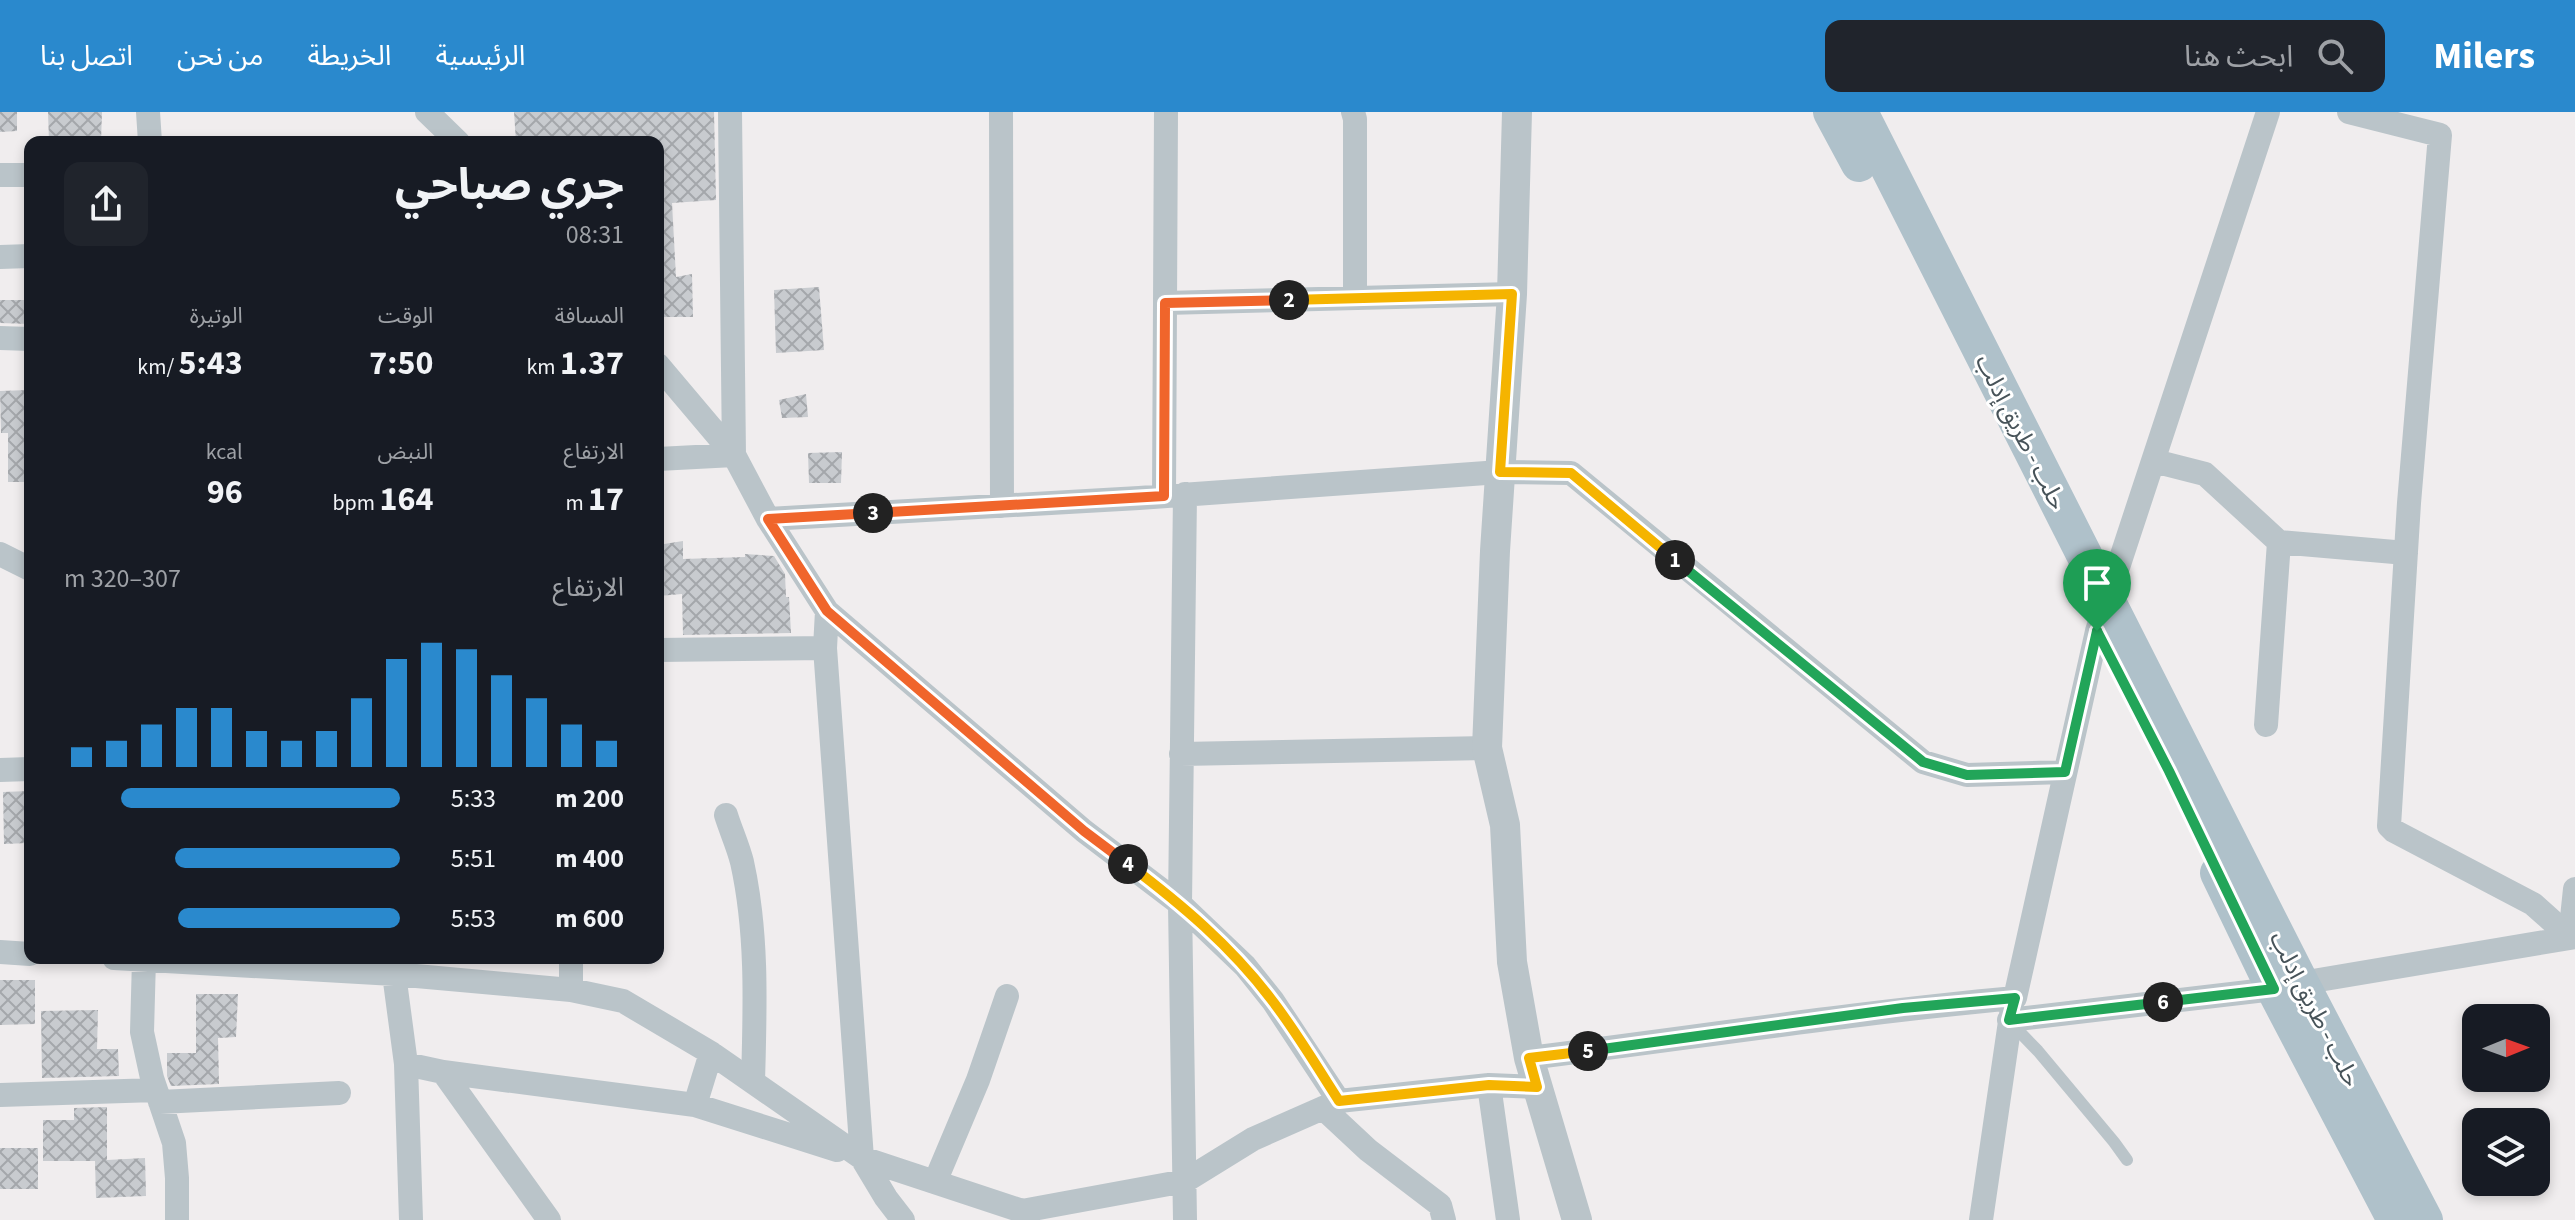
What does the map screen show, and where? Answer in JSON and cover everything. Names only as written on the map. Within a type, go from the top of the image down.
[{"type":"main road","name":"حلب - طريق إدلب","points":[[1831,112],[2102,617]]},
{"type":"main road","name":"حلب - طريق إدلب","points":[[1860,112],[2102,617],[2287,986],[2395,1220]]},
{"type":"main road","name":"حلب - طريق إدلب","points":[[2287,986],[2425,1220]]},
{"type":"street","points":[[148,112],[150,136]]},
{"type":"street","points":[[427,112],[452,136]]},
{"type":"street","points":[[730,112],[734,455]]},
{"type":"street","points":[[1001,112],[1002,506]]},
{"type":"street","points":[[1166,112],[1165,303],[1181,754],[1185,1220]]},
{"type":"street","points":[[1353,112],[1355,298]]},
{"type":"street","points":[[1517,112],[1512,294],[1487,748],[1505,825],[1512,962],[1533,1073],[1577,1220]]},
{"type":"street","points":[[1981,1220],[2012,1009],[2102,617],[2268,112]]},
{"type":"street","points":[[2349,112],[2440,135],[2406,553],[2389,826],[2533,904],[2572,937]]},
{"type":"street","points":[[0,175],[24,175]]},
{"type":"street","points":[[0,257],[24,256]]},
{"type":"street","points":[[1165,303],[1512,294]]},
{"type":"street","points":[[0,338],[24,339]]},
{"type":"street","points":[[664,372],[734,455],[768,519],[827,611],[1084,831],[1180,904],[1245,966],[1273,1001],[1331,1105],[1368,1150],[1440,1205],[1444,1220]]},
{"type":"street","points":[[664,459],[734,455]]},
{"type":"street","points":[[2154,461],[2205,474],[2279,542],[2406,553]]},
{"type":"street","points":[[768,519],[1500,472],[1571,473],[1923,762],[1967,775],[2065,772]]},
{"type":"street","points":[[2266,725],[2279,542]]},
{"type":"street","points":[[0,554],[24,566]]},
{"type":"street","points":[[827,611],[825,648],[862,1158]]},
{"type":"street","points":[[664,650],[825,648]]},
{"type":"street","points":[[1181,754],[1487,748]]},
{"type":"street","points":[[0,770],[24,769]]},
{"type":"street","points":[[726,815],[741,862],[751,933],[755,989],[753,1082]]},
{"type":"street","points":[[2572,937],[2575,889]]},
{"type":"street","points":[[406,1064],[443,1072],[695,1105],[935,1182],[1019,1216],[1185,1181],[1253,1139],[1331,1105],[1489,1085],[1712,1036],[1903,1008],[2012,1009],[2287,986],[2572,937]]},
{"type":"street","points":[[0,952],[24,954]]},
{"type":"street","points":[[144,964],[142,1032],[174,1143],[177,1220]]},
{"type":"street","points":[[320,964],[390,966],[571,990],[623,1001],[711,1053],[862,1158],[903,1220]]},
{"type":"street","points":[[571,964],[571,990]]},
{"type":"street","points":[[390,966],[406,1064],[411,1220]]},
{"type":"street","points":[[935,1182],[978,1080],[1007,996]]},
{"type":"street","points":[[695,1105],[711,1053]]},
{"type":"street","points":[[443,1072],[549,1220]]},
{"type":"street","points":[[1489,1085],[1508,1220]]},
{"type":"street","points":[[0,1095],[339,1093]]},
{"type":"lane","points":[[2012,1009],[2038,1051],[2127,1160]]},
{"type":"building","points":[[0,112],[17,112],[17,131],[0,132]]},
{"type":"building","points":[[48,112],[102,112],[101,136],[49,136]]},
{"type":"building","points":[[514,112],[714,112],[716,200],[672,203],[676,277],[692,274],[693,317],[664,317],[664,136],[516,136]]},
{"type":"building","points":[[819,287],[824,350],[776,353],[774,290]]},
{"type":"building","points":[[0,300],[24,300],[24,324],[0,323]]},
{"type":"building","points":[[24,390],[24,482],[8,482],[8,433],[1,433],[0,391]]},
{"type":"building","points":[[806,394],[808,417],[782,418],[779,400]]},
{"type":"building","points":[[842,452],[841,483],[809,483],[808,453]]},
{"type":"building","points":[[683,541],[683,559],[745,557],[745,554],[774,556],[785,574],[791,633],[683,635],[682,594],[664,596],[664,544]]},
{"type":"building","points":[[24,791],[24,843],[4,844],[3,792]]},
{"type":"building","points":[[0,980],[35,980],[35,1024],[0,1025]]},
{"type":"building","points":[[196,994],[238,994],[236,1037],[218,1038],[219,1084],[171,1086],[167,1076],[167,1053],[196,1053]]},
{"type":"building","points":[[98,1010],[97,1049],[118,1049],[119,1076],[42,1078],[41,1011]]},
{"type":"building","points":[[107,1107],[107,1160],[145,1158],[146,1196],[96,1198],[95,1161],[43,1161],[43,1120],[74,1120],[74,1108]]},
{"type":"building","points":[[0,1148],[38,1148],[38,1189],[0,1189]]},
{"type":"route","points":[[1512,294],[1500,472],[1571,473],[1923,762],[1967,775],[2065,772],[2097,631],[2169,771],[2274,989],[2009,1020],[2015,998],[1903,1008],[1712,1036],[1529,1058],[1537,1087],[1489,1085],[1339,1101],[1273,1001],[1245,966],[1180,904],[1084,831],[827,611],[768,519],[1164,496],[1165,303],[1512,294]]}]
